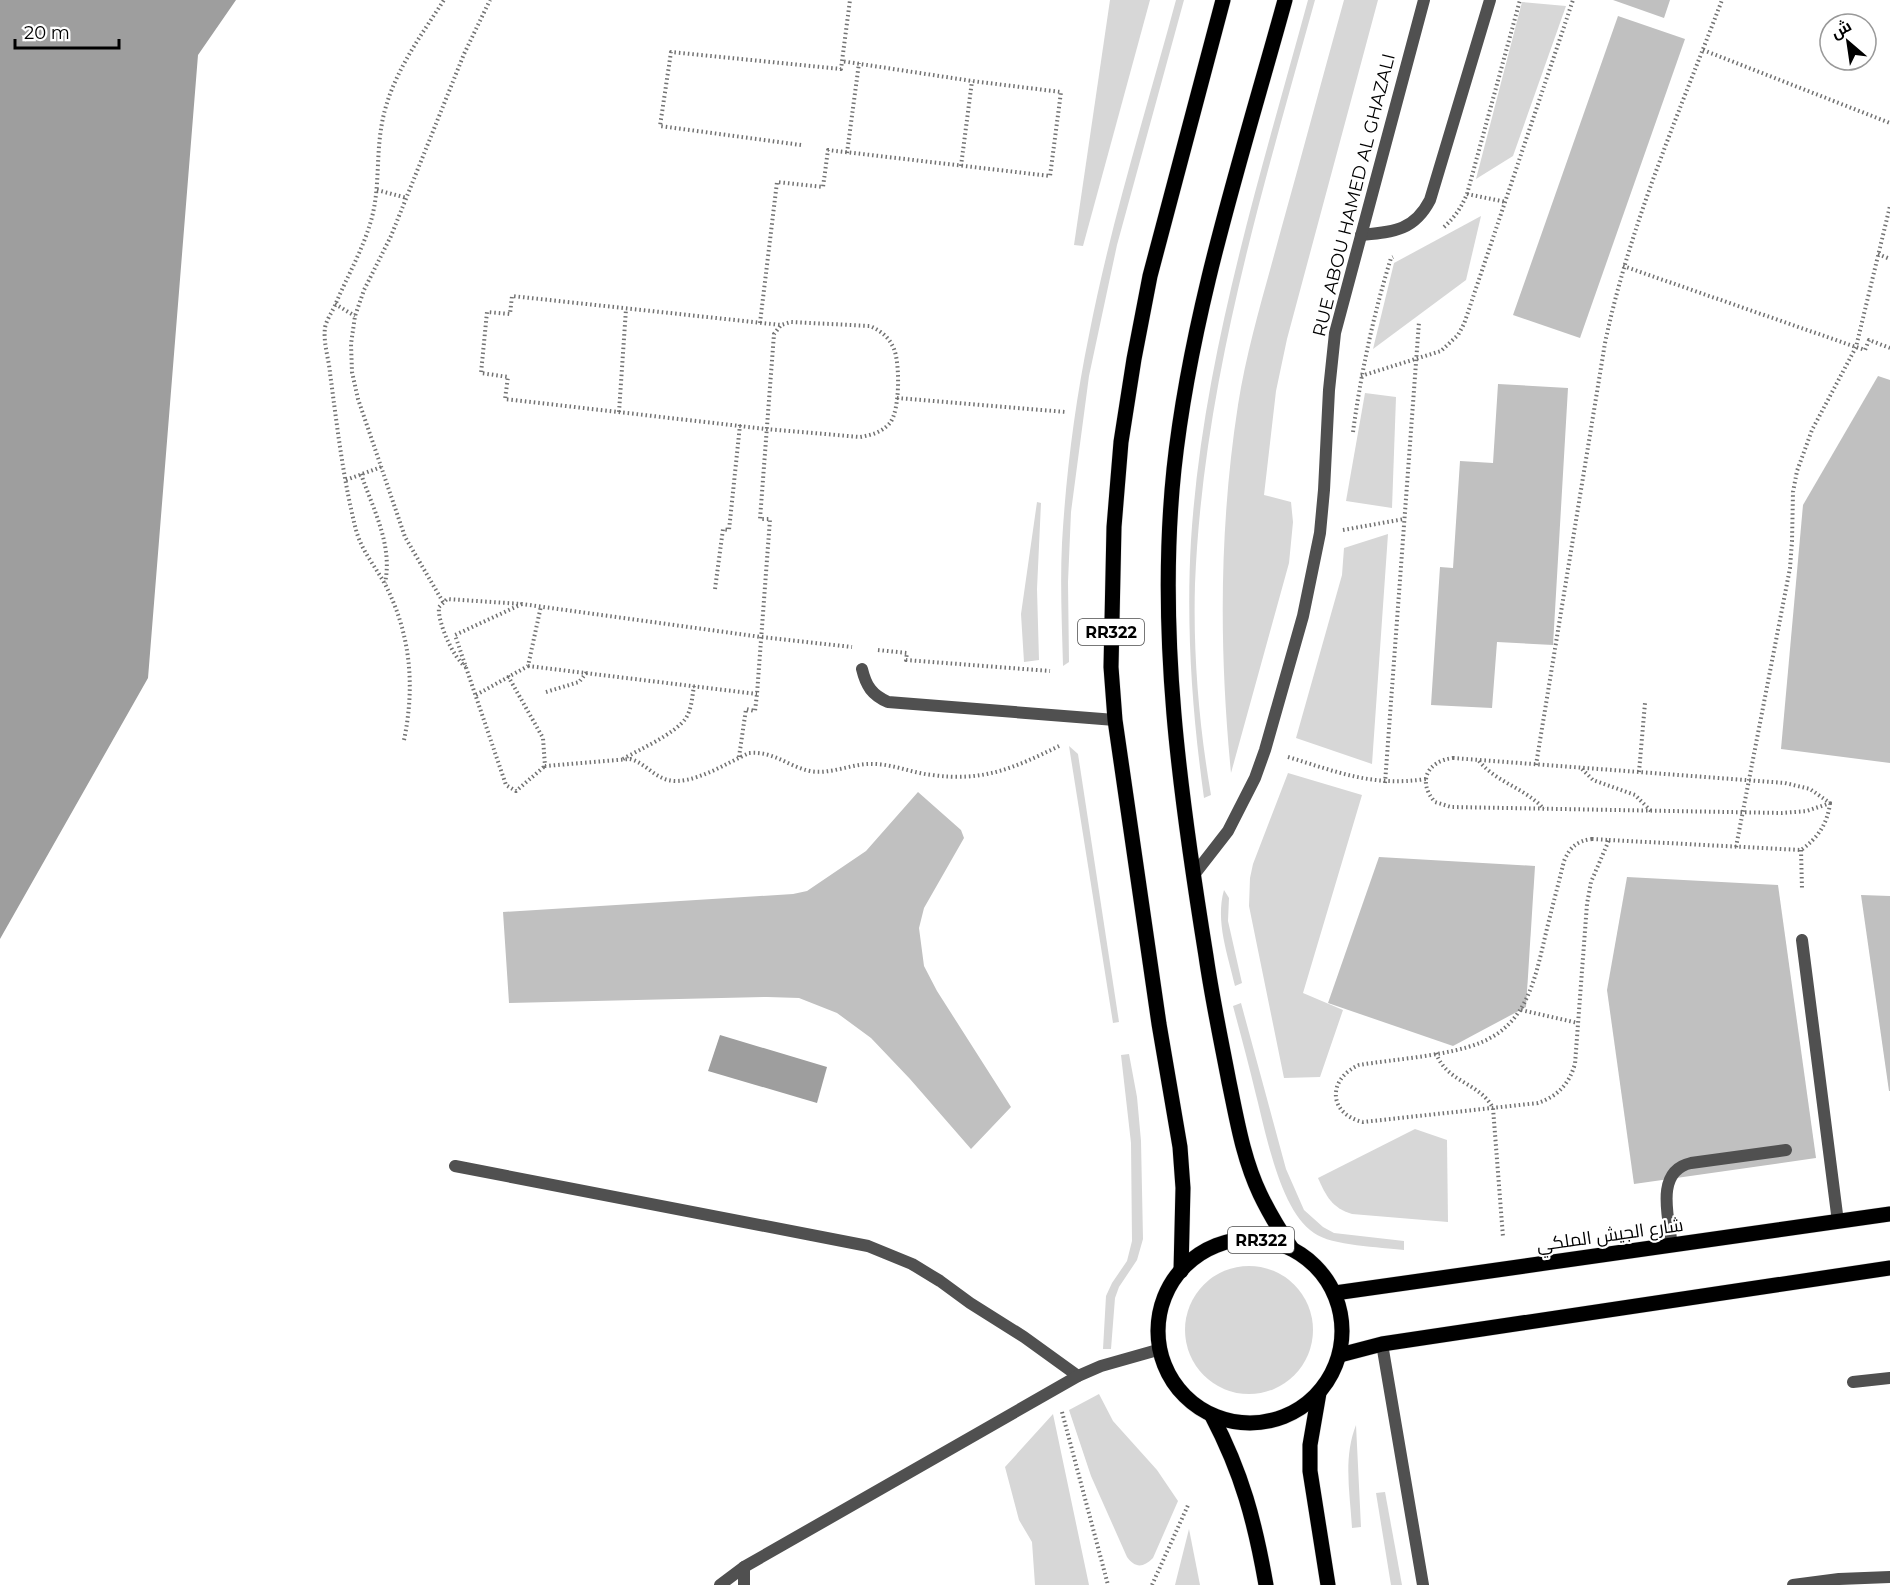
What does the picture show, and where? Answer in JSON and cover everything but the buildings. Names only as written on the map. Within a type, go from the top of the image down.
[{"type":"main road","name":"RR322","points":[[1181,1271],[1183,1188],[1180,1147],[1115,720],[1111,667],[1114,527],[1121,442],[1150,276],[1223,0]]},
{"type":"main road","name":"RR322","points":[[1285,0],[1199,318],[1184,393],[1174,470],[1168,546],[1168,623],[1172,700],[1193,876],[1212,995],[1239,1132],[1259,1193],[1274,1222],[1293,1249]]},
{"type":"main road","name":"شارع الجيش الملكي","points":[[1335,1293],[1890,1214]]},
{"type":"main road","name":"RR322","points":[[1253,1239],[1273,1242],[1293,1249],[1310,1260],[1324,1275],[1335,1293],[1341,1313],[1343,1334],[1340,1355],[1332,1376],[1319,1393],[1296,1412],[1269,1422],[1240,1423],[1212,1416],[1194,1405],[1179,1391],[1168,1374],[1158,1333],[1160,1311],[1168,1289],[1181,1271],[1196,1257],[1214,1246],[1233,1240],[1253,1239]]},
{"type":"main road","points":[[1340,1355],[1382,1344],[1890,1268]]},
{"type":"main road","name":"RR322","points":[[1319,1393],[1312,1427],[1310,1471],[1328,1585]]},
{"type":"main road","name":"RR322","points":[[1212,1416],[1226,1442],[1248,1498],[1266,1585]]},
{"type":"street","name":"RUE ABOU HAMED AL GHAZALI","points":[[1193,876],[1228,831],[1255,778],[1304,616],[1320,533],[1335,333],[1424,0]]},
{"type":"street","points":[[1361,235],[1394,232],[1406,227],[1425,211],[1490,0]]},
{"type":"street","points":[[862,669],[864,680],[870,690],[878,698],[888,702],[1115,720]]},
{"type":"street","points":[[1803,940],[1838,1221]]},
{"type":"street","points":[[1672,1246],[1666,1190],[1671,1175],[1676,1169],[1691,1163],[1786,1150]]},
{"type":"street","points":[[455,1167],[868,1245],[912,1264],[940,1281],[1078,1376]]},
{"type":"street","points":[[1382,1344],[1423,1585]]},
{"type":"street","points":[[720,1585],[744,1567],[1078,1376],[1101,1366],[1161,1349]]},
{"type":"street","points":[[1853,1382],[1890,1378]]},
{"type":"street","points":[[744,1567],[744,1585]]},
{"type":"street","points":[[1793,1585],[1839,1579],[1890,1577]]},
{"type":"path","points":[[404,740],[410,705],[409,660],[405,634],[385,584],[359,542],[337,426],[325,328],[370,225],[377,190],[381,128],[387,103],[408,55],[444,0]]},
{"type":"path","points":[[442,602],[405,537],[358,399],[352,372],[351,344],[355,316],[364,290],[391,236],[464,54],[490,0]]},
{"type":"path","points":[[801,145],[660,126],[671,52],[841,69],[850,0]]},
{"type":"path","points":[[1442,228],[1462,207],[1467,194],[1520,0]]},
{"type":"path","points":[[1360,376],[1441,351],[1458,335],[1464,324],[1506,202],[1573,0]]},
{"type":"path","points":[[1536,765],[1605,343],[1623,266],[1645,201],[1722,0]]},
{"type":"path","points":[[1703,50],[1890,123]]},
{"type":"path","points":[[760,323],[777,182],[823,187],[828,150],[1050,176],[1061,92],[842,61]]},
{"type":"path","points":[[847,153],[859,63]]},
{"type":"path","points":[[962,166],[972,81]]},
{"type":"path","points":[[377,190],[407,198]]},
{"type":"path","points":[[1467,194],[1506,202]]},
{"type":"path","points":[[1736,847],[1790,568],[1793,492],[1797,471],[1812,430],[1856,348],[1890,206]]},
{"type":"path","points":[[1352,441],[1360,376],[1379,297],[1391,258],[1401,252]]},
{"type":"path","points":[[1878,254],[1890,259]]},
{"type":"path","points":[[1623,266],[1856,348],[1865,350],[1869,340],[1890,348]]},
{"type":"path","points":[[512,296],[760,323],[781,325],[791,322],[870,326],[881,331],[889,340],[897,360],[896,411],[891,422],[872,435],[860,437],[766,429],[505,399],[508,376],[481,373],[487,312],[510,314],[512,296]]},
{"type":"path","points":[[335,304],[355,316]]},
{"type":"path","points":[[619,412],[626,309]]},
{"type":"path","points":[[1385,783],[1419,322]]},
{"type":"path","points":[[739,757],[746,709],[755,711],[757,694],[771,519],[760,519],[774,334],[781,325]]},
{"type":"path","points":[[897,398],[1066,412]]},
{"type":"path","points":[[715,589],[723,529],[729,530],[740,425]]},
{"type":"path","points":[[346,480],[381,467]]},
{"type":"path","points":[[361,474],[387,550],[385,584]]},
{"type":"path","points":[[1340,540],[1343,519]]},
{"type":"path","points":[[1341,530],[1404,519]]},
{"type":"path","points":[[466,667],[455,656],[440,617],[439,606],[442,602],[453,598],[541,606],[761,637],[862,648]]},
{"type":"path","points":[[522,604],[455,635],[506,785],[516,791],[545,766],[622,759],[638,761],[667,780],[679,781],[691,779],[749,753],[768,754],[808,771],[871,763],[953,777],[1004,771],[1059,746]]},
{"type":"path","points":[[528,666],[541,606]]},
{"type":"path","points":[[873,650],[907,653],[906,660],[1050,671]]},
{"type":"path","points":[[476,695],[528,666],[757,694]]},
{"type":"path","points":[[546,692],[579,682],[587,672]]},
{"type":"path","points":[[508,676],[543,738],[545,766]]},
{"type":"path","points":[[622,759],[672,730],[685,719],[691,704],[694,686]]},
{"type":"path","points":[[1639,772],[1645,703]]},
{"type":"path","points":[[1283,767],[1291,746]]},
{"type":"path","points":[[1288,757],[1364,780],[1385,783],[1426,780]]},
{"type":"path","points":[[1443,759],[1479,760],[1798,785],[1821,795],[1830,803],[1807,811],[1743,813],[1443,806],[1429,796],[1426,780],[1429,770],[1443,759]]},
{"type":"path","points":[[1479,760],[1494,776],[1529,796],[1544,809]]},
{"type":"path","points":[[1581,768],[1593,780],[1635,795],[1651,811]]},
{"type":"path","points":[[1609,840],[1591,882],[1587,904],[1575,1064],[1567,1085],[1549,1099],[1538,1103],[1363,1122],[1352,1119],[1342,1112],[1337,1101],[1336,1089],[1340,1078],[1348,1069],[1359,1065],[1459,1050],[1483,1042],[1504,1028],[1521,1010],[1532,988],[1564,861],[1568,852],[1582,841],[1609,840],[1801,850],[1813,842],[1822,830],[1828,817],[1830,803]]},
{"type":"path","points":[[1801,850],[1802,889]]},
{"type":"path","points":[[1521,1010],[1578,1023]]},
{"type":"path","points":[[1436,1053],[1445,1070],[1484,1096],[1493,1108],[1503,1237]]},
{"type":"path","points":[[1054,1389],[1108,1585]]},
{"type":"path","points":[[1152,1585],[1189,1503]]},
{"type":"shaded area","points":[[0,0],[236,0],[198,55],[148,678],[0,939]]},
{"type":"shaded area","points":[[1110,0],[1150,0],[1083,246],[1074,245]]},
{"type":"shaded area","points":[[1176,0],[1184,0],[1117,245],[1089,376],[1071,512],[1068,582],[1069,662],[1063,666],[1062,543],[1079,386],[1108,251]]},
{"type":"shaded area","points":[[1308,0],[1315,0],[1238,289],[1210,435],[1200,509],[1195,584],[1195,637],[1203,742],[1211,795],[1204,798],[1193,701],[1189,604],[1191,540],[1198,471],[1208,403],[1236,267]]},
{"type":"shaded area","points":[[1344,0],[1378,0],[1287,339],[1276,391],[1264,495],[1291,502],[1293,522],[1289,563],[1231,773],[1224,680],[1223,589],[1227,497],[1238,405],[1256,321]]},
{"type":"shaded area","points":[[1522,2],[1566,6],[1513,156],[1476,179]]},
{"type":"shaded area","points":[[1481,216],[1466,280],[1373,349],[1394,263]]},
{"type":"shaded area","points":[[1365,393],[1396,397],[1392,508],[1346,501]]},
{"type":"shaded area","points":[[1037,502],[1041,503],[1037,589],[1039,660],[1024,662],[1021,614]]},
{"type":"shaded area","points":[[1388,534],[1372,764],[1296,738],[1342,575],[1344,548]]},
{"type":"shaded area","points":[[1069,746],[1078,754],[1119,1022],[1113,1023]]},
{"type":"shaded area","points":[[1288,773],[1362,795],[1303,993],[1343,1010],[1320,1077],[1284,1078],[1249,906],[1253,864]]},
{"type":"shaded area","points":[[1224,890],[1229,898],[1228,921],[1242,983],[1235,986],[1222,926]]},
{"type":"shaded area","points":[[1241,1003],[1286,1169],[1304,1210],[1323,1227],[1334,1233],[1404,1241],[1404,1250],[1332,1241],[1314,1233],[1292,1208],[1283,1190],[1270,1150],[1233,1006]]},
{"type":"shaded area","points":[[720,1035],[827,1067],[817,1103],[708,1071]]},
{"type":"shaded area","points":[[1129,1054],[1137,1097],[1141,1141],[1143,1239],[1137,1260],[1119,1287],[1115,1298],[1111,1349],[1103,1349],[1106,1296],[1127,1261],[1132,1241],[1131,1143],[1121,1055]]},
{"type":"shaded area","points":[[1415,1129],[1447,1140],[1448,1222],[1352,1214],[1335,1205],[1318,1178]]},
{"type":"shaded area","points":[[1249,1266],[1273,1271],[1294,1285],[1308,1306],[1313,1330],[1308,1354],[1294,1375],[1273,1389],[1249,1394],[1225,1389],[1204,1375],[1190,1354],[1185,1330],[1190,1306],[1204,1285],[1225,1271]]},
{"type":"shaded area","points":[[1099,1394],[1113,1421],[1157,1470],[1178,1501],[1153,1558],[1146,1564],[1136,1565],[1127,1557],[1091,1476],[1069,1410]]},
{"type":"shaded area","points":[[1053,1414],[1089,1585],[1035,1585],[1032,1542],[1019,1520],[1005,1467]]},
{"type":"shaded area","points":[[1356,1425],[1361,1527],[1352,1528],[1348,1463]]},
{"type":"shaded area","points":[[1385,1492],[1402,1585],[1391,1585],[1376,1493]]},
{"type":"shaded area","points":[[1189,1529],[1200,1585],[1175,1585]]}]
